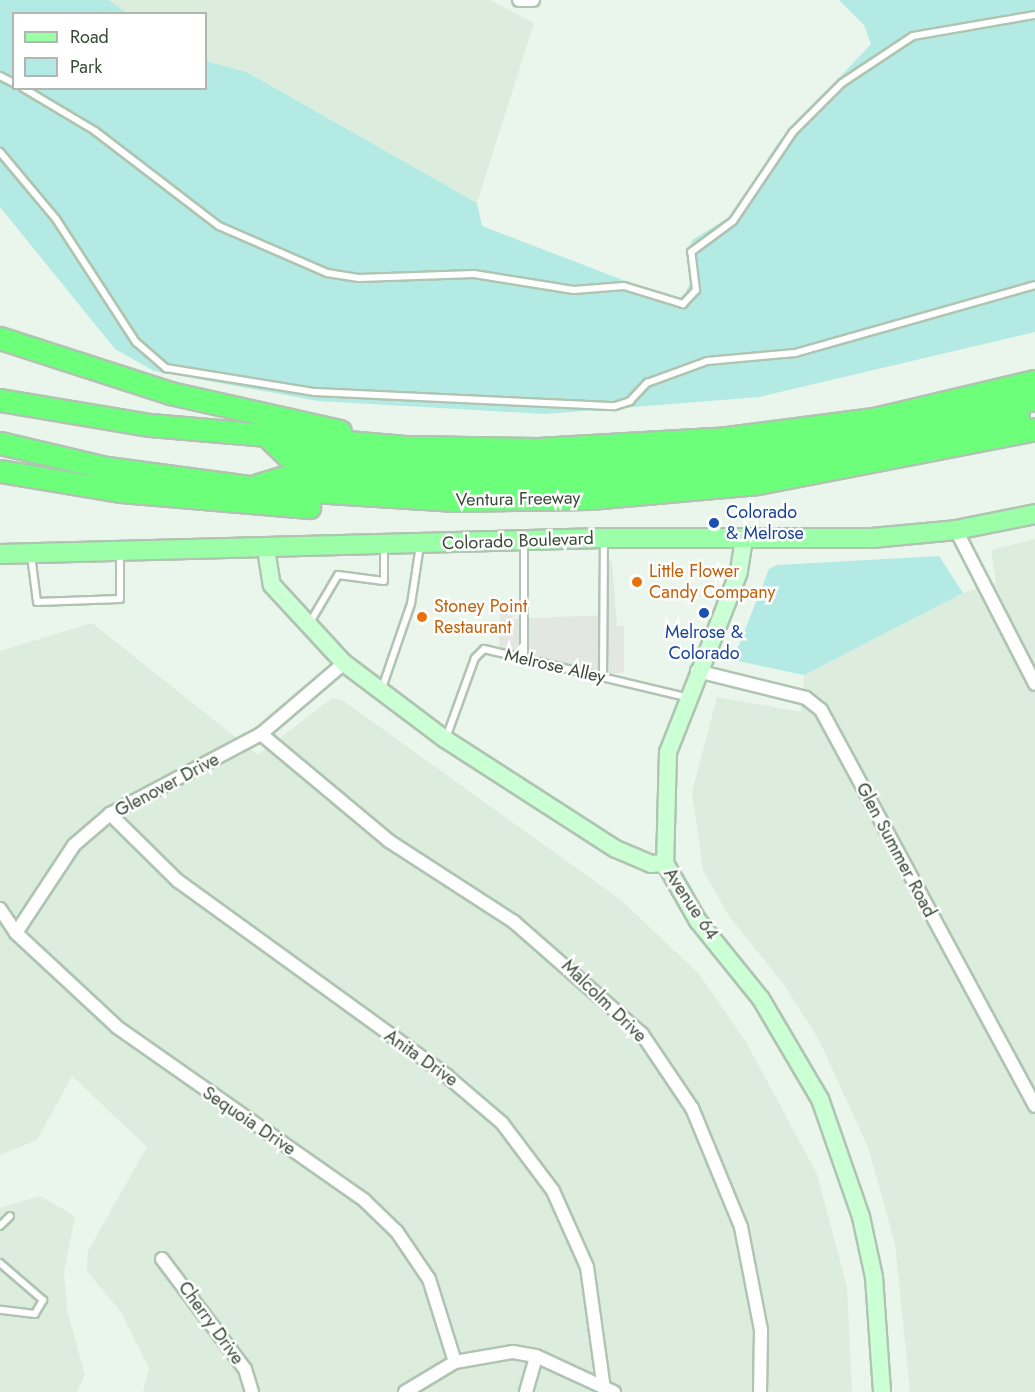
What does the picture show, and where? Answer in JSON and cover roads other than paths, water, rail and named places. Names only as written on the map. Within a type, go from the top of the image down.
[{"type":"highway","points":[[0,338],[170,393],[408,447]]},
{"type":"highway","points":[[0,400],[150,425],[408,447],[538,449],[727,438],[874,419],[1035,381]]},
{"type":"highway","points":[[266,435],[287,455],[416,464],[563,464],[788,447],[1035,399]]},
{"type":"highway","points":[[249,487],[290,476],[467,484],[685,475],[837,455],[1035,414]]},
{"type":"highway","name":"Ventura Freeway","points":[[0,443],[107,468],[249,487],[456,500],[590,498],[758,483],[1035,429]]},
{"type":"highway","points":[[0,471],[121,491],[250,505],[392,510],[456,500]]},
{"type":"main road","name":"Colorado Boulevard","points":[[0,554],[384,546],[604,538],[872,538],[957,530],[1035,514]]},
{"type":"street","points":[[519,0],[533,0]]},
{"type":"street","points":[[957,530],[1035,684]]},
{"type":"street","points":[[665,863],[668,752],[686,698],[739,572],[744,539]]},
{"type":"street","name":"Avenue 64","points":[[266,549],[272,585],[344,663],[445,738],[616,849],[651,864],[665,863],[698,921],[761,999],[820,1098],[861,1217],[873,1277],[882,1392]]},
{"type":"street","name":"Glenover Drive","points":[[16,933],[74,845],[110,814],[261,734],[344,663]]},
{"type":"street","name":"Glen Summer Road","points":[[697,671],[806,698],[820,710],[1035,1106]]},
{"type":"street","name":"Malcolm Drive","points":[[261,734],[389,841],[514,922],[642,1034],[692,1108],[741,1227],[761,1330],[760,1392]]},
{"type":"street","name":"Anita Drive","points":[[110,814],[178,881],[447,1076],[502,1123],[553,1191],[587,1267],[609,1390]]},
{"type":"street","name":"Sequoia Drive","points":[[0,909],[16,933],[117,1027],[364,1200],[397,1232],[429,1279],[454,1362]]},
{"type":"street","name":"Cherry Drive","points":[[162,1259],[244,1369],[252,1392]]},
{"type":"street","points":[[405,1392],[454,1362],[489,1353],[536,1356],[609,1390]]},
{"type":"street","points":[[526,1392],[536,1356]]},
{"type":"lane","points":[[26,90],[95,131],[219,225],[327,273],[359,278],[474,274],[574,290],[624,286],[683,304],[696,290],[691,252],[733,221],[800,124],[847,79],[913,36],[1035,15]]},
{"type":"lane","points":[[0,152],[56,219],[136,342],[166,368],[315,392],[615,406],[630,401],[647,383],[696,364],[795,353],[1035,285]]},
{"type":"lane","points":[[603,678],[604,538]]},
{"type":"lane","points":[[524,542],[524,659]]},
{"type":"lane","points":[[381,691],[411,604],[420,544]]},
{"type":"lane","points":[[308,624],[338,576],[384,581],[384,546]]},
{"type":"lane","points":[[31,554],[37,602],[120,599],[120,552]]},
{"type":"lane","name":"Melrose Alley","points":[[445,738],[475,658],[484,650],[686,698]]},
{"type":"lane","points":[[0,1226],[10,1216]]},
{"type":"lane","points":[[0,1263],[43,1300],[36,1314],[0,1310]]},
{"type":"place","name":"Colorado & Melrose","points":[[714,523]]},
{"type":"place","name":"Little Flower Candy Company","points":[[637,582]]},
{"type":"place","name":"Melrose & Colorado","points":[[704,613]]},
{"type":"place","name":"Stoney Point Restaurant","points":[[422,617]]}]
